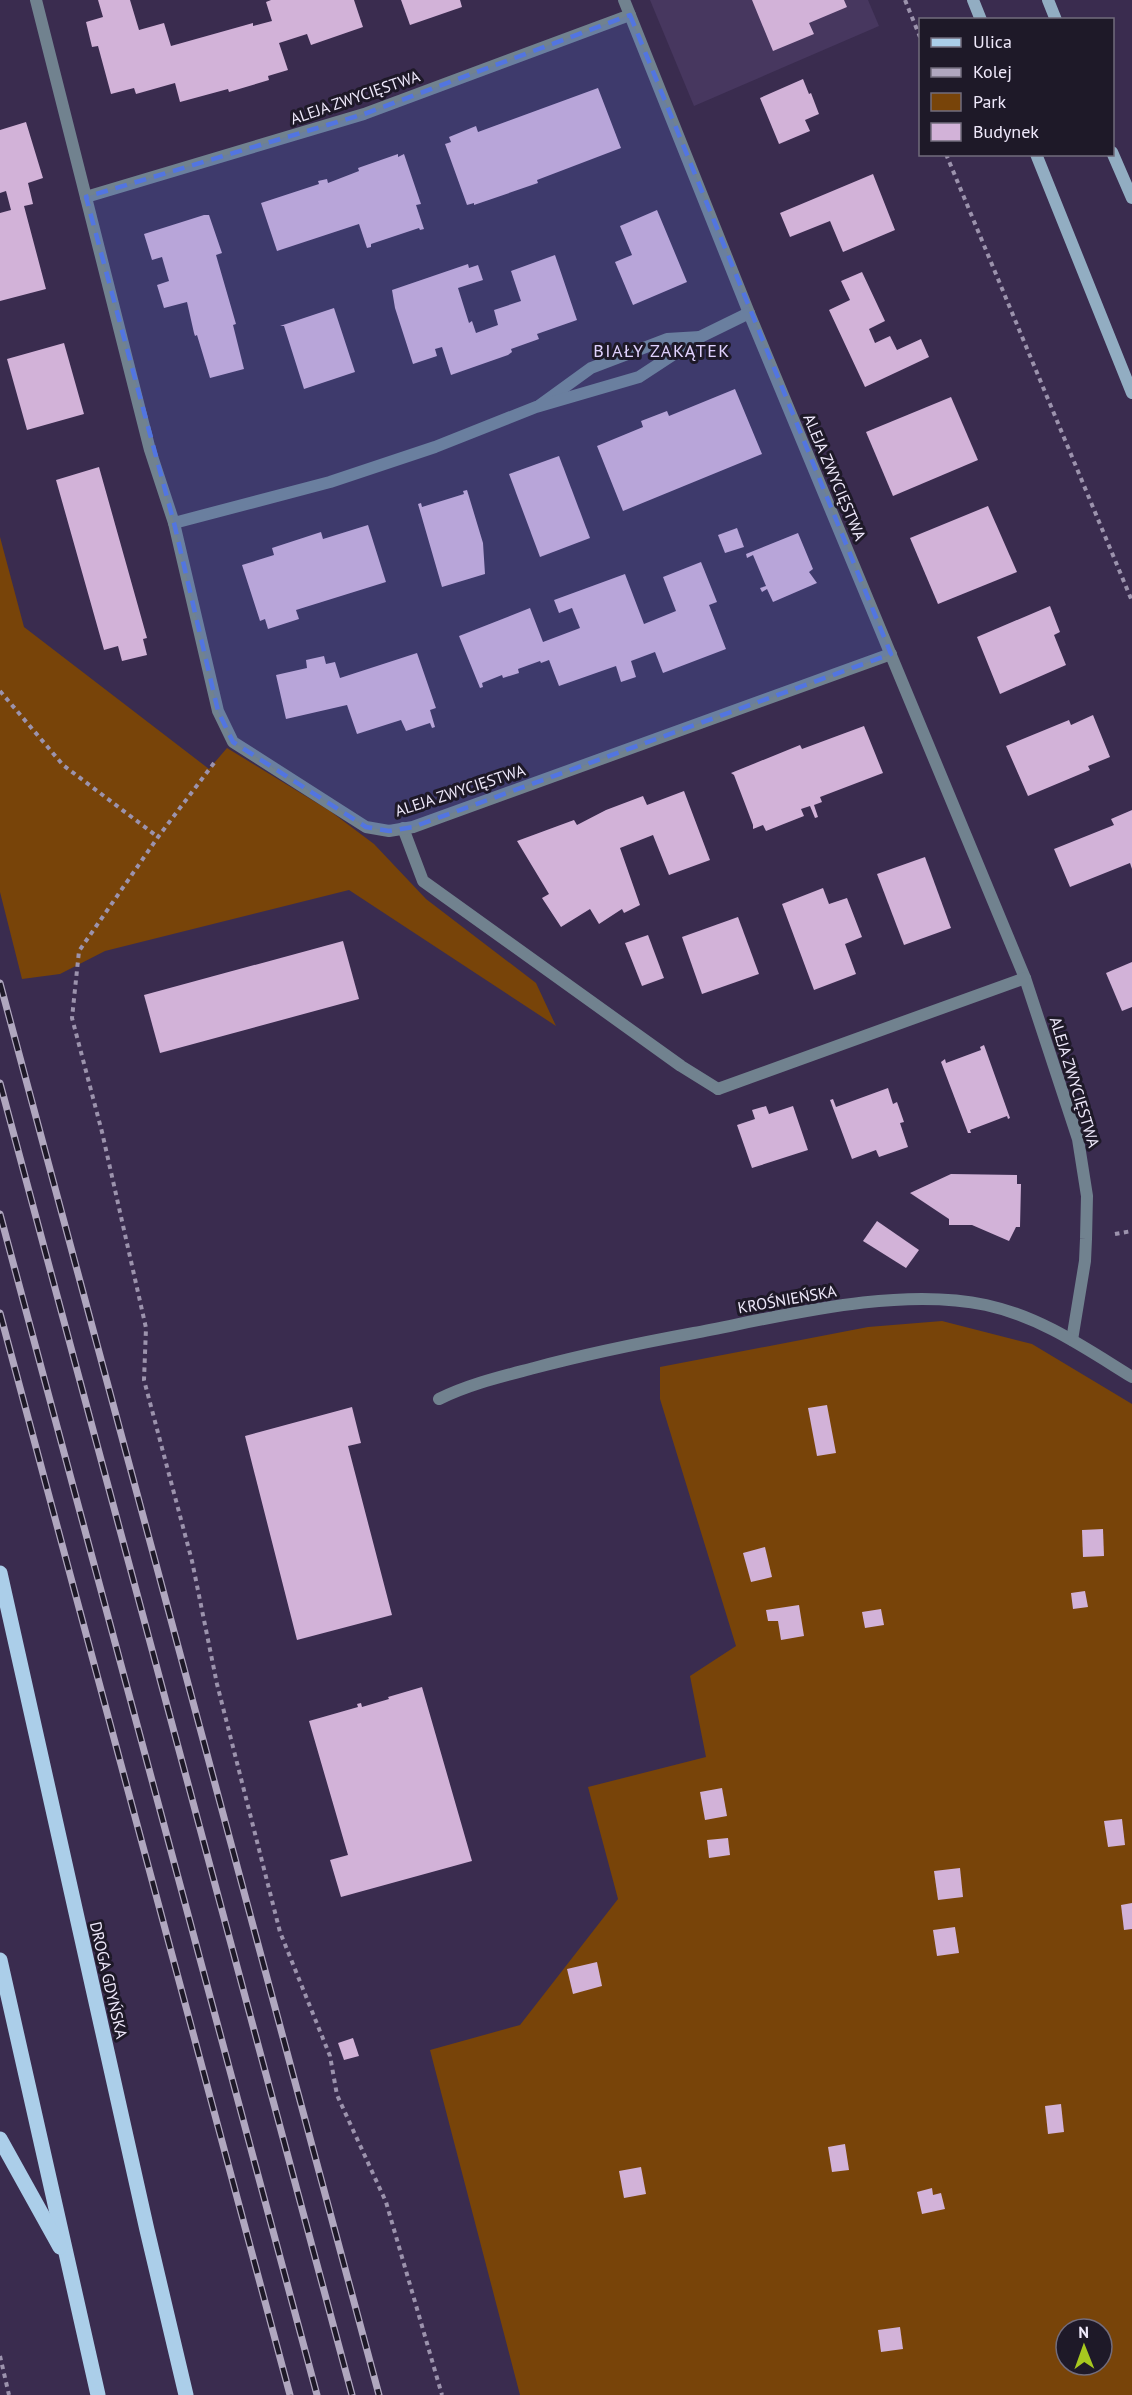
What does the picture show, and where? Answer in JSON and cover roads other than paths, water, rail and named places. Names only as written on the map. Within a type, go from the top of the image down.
[{"type":"main road","points":[[973,0],[980,18]]},
{"type":"main road","points":[[1048,0],[1055,18]]},
{"type":"main road","points":[[1114,155],[1132,198]]},
{"type":"main road","points":[[1037,156],[1132,393]]},
{"type":"main road","name":"DROGA GDYŃSKA","points":[[0,1573],[186,2395]]},
{"type":"main road","points":[[0,1960],[98,2395]]},
{"type":"main road","points":[[0,2139],[68,2262]]},
{"type":"street","points":[[36,0],[150,450],[174,523],[330,482],[435,447],[536,407],[639,377],[700,337],[748,313]]},
{"type":"street","name":"ALEJA ZWYCIĘSTWA","points":[[624,0],[748,313],[1024,978],[1078,1138],[1087,1196],[1085,1262],[1072,1340]]},
{"type":"street","name":"ALEJA ZWYCIĘSTWA","points":[[86,197],[364,114],[630,15]]},
{"type":"street","points":[[536,407],[591,368],[667,339],[700,337]]},
{"type":"street","name":"ALEJA ZWYCIĘSTWA","points":[[174,523],[218,711],[233,742],[366,827],[388,831],[424,823],[891,654]]},
{"type":"street","points":[[403,828],[423,881],[662,1052],[718,1089],[1024,978]]},
{"type":"street","name":"KROŚNIEŃSKA","points":[[439,1399],[470,1385],[627,1346],[839,1305],[915,1300],[957,1301],[1022,1314],[1072,1340],[1132,1377]]},
{"type":"railway","points":[[0,983],[379,2395]]},
{"type":"railway","points":[[0,1083],[352,2395]]},
{"type":"railway","points":[[0,1214],[317,2395]]},
{"type":"railway","points":[[0,1313],[290,2395]]},
{"type":"district","name":"BIAŁY ZAKĄTEK","points":[[662,350]]}]
